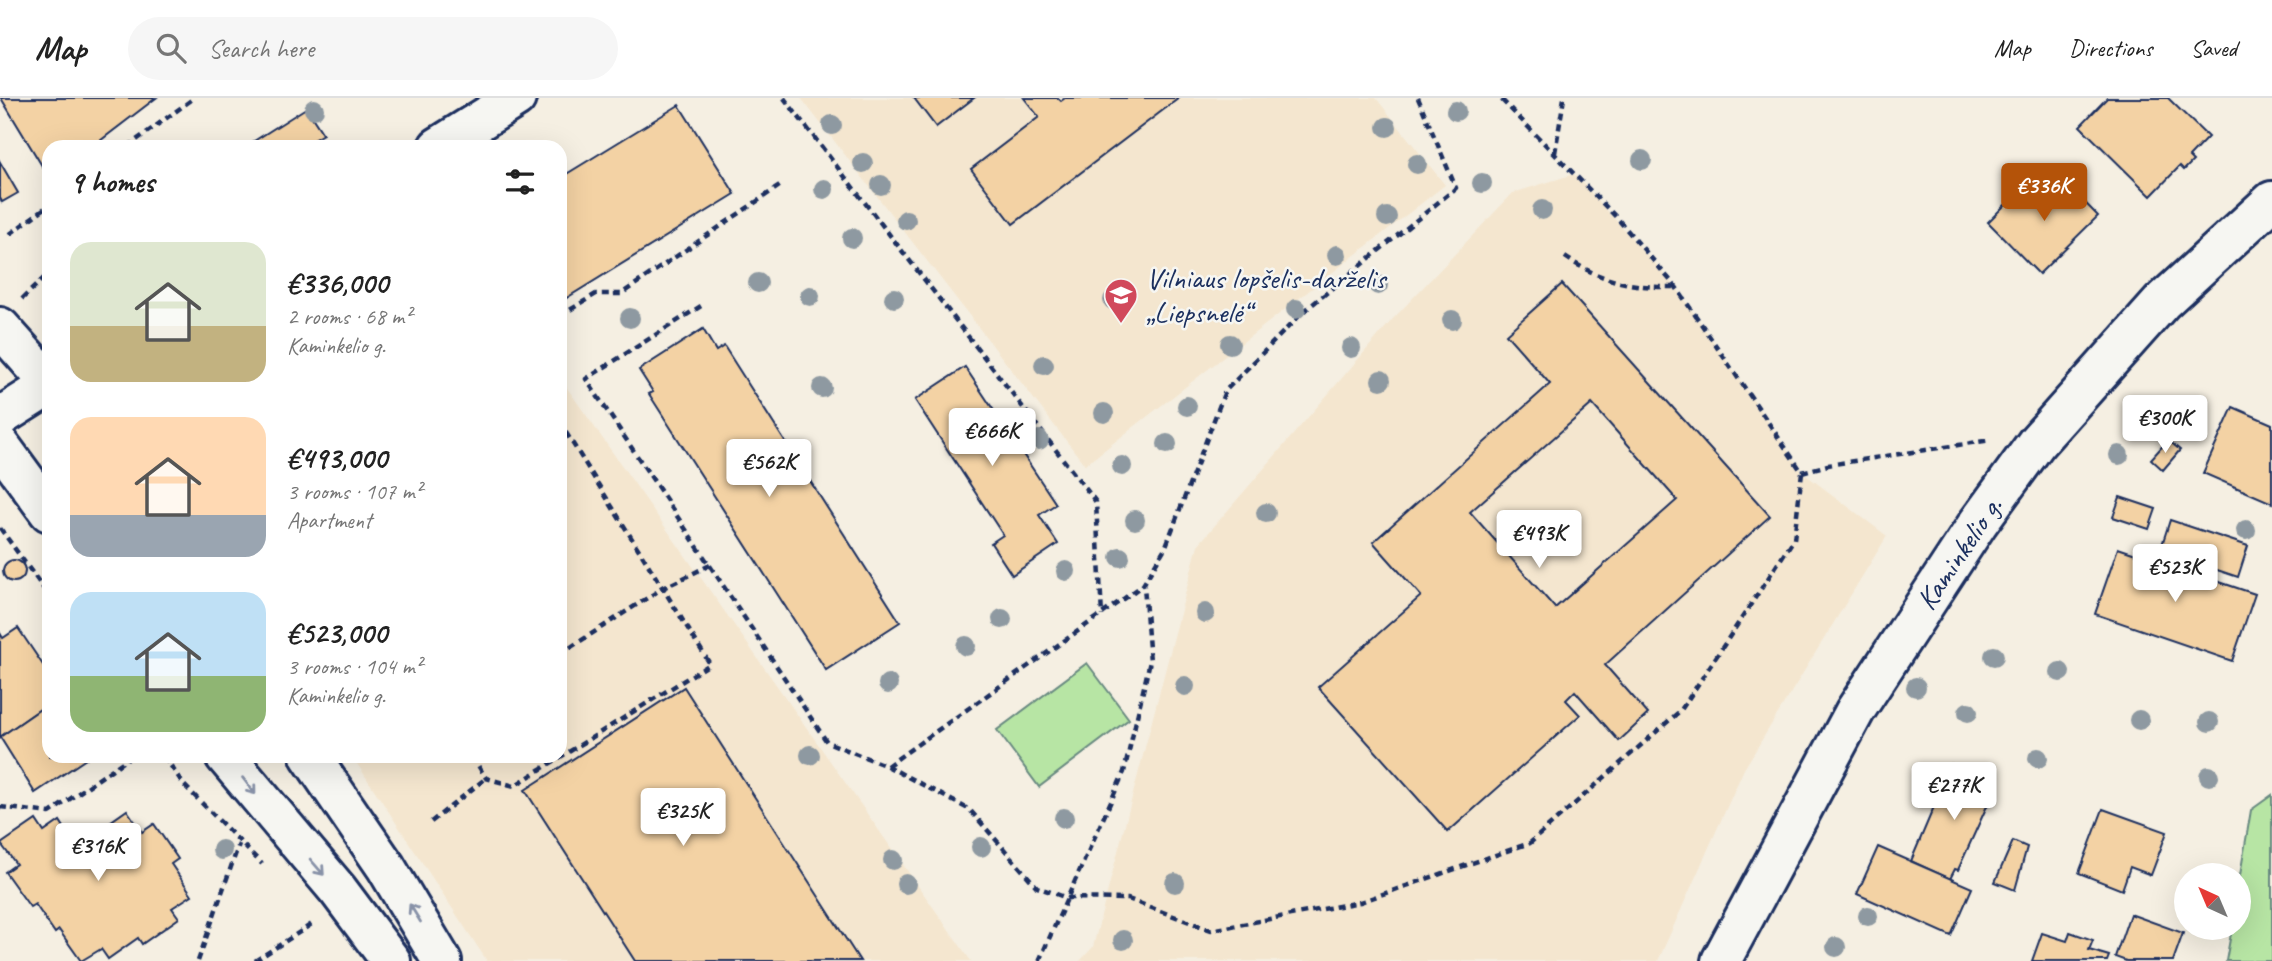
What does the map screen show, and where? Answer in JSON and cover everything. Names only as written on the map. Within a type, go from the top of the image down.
[{"type":"street","points":[[449,140],[516,98]]},
{"type":"street","name":"Kaminkelio g.","points":[[1721,961],[1855,711],[1978,523],[2037,442],[2162,302],[2272,201]]},
{"type":"street","points":[[0,327],[42,376]]},
{"type":"street","points":[[0,417],[42,389]]},
{"type":"street","points":[[0,445],[42,502]]},
{"type":"street","points":[[231,763],[338,890],[391,961]]},
{"type":"street","points":[[315,763],[386,867],[442,961]]},
{"type":"path","points":[[137,140],[194,98]]},
{"type":"path","points":[[784,98],[1096,502],[1102,616]]},
{"type":"path","points":[[887,766],[1143,585],[1166,545],[1225,391],[1303,312],[1456,188],[1418,98]]},
{"type":"path","points":[[701,306],[586,379],[828,742],[887,766],[970,810],[1037,887],[1067,898],[1128,899],[1211,930],[1360,902],[1530,843],[1681,710],[1794,539],[1802,472],[1676,287],[1616,217],[1500,98]]},
{"type":"path","points":[[1555,154],[1564,98]]},
{"type":"path","points":[[567,312],[596,294],[621,294],[781,185]]},
{"type":"path","points":[[10,234],[42,210]]},
{"type":"path","points":[[1565,257],[1590,274],[1613,282],[1637,288],[1676,287]]},
{"type":"path","points":[[567,433],[710,664],[567,753]]},
{"type":"path","points":[[1802,472],[1828,465],[2005,438],[2037,442]]},
{"type":"path","points":[[0,528],[42,586]]},
{"type":"path","points":[[567,650],[663,588],[710,565]]},
{"type":"path","points":[[1039,961],[1124,772],[1150,661],[1143,585]]},
{"type":"path","points":[[0,807],[50,813],[121,763]]},
{"type":"path","points":[[169,763],[184,785],[239,844],[269,870]]},
{"type":"path","points":[[476,763],[486,778],[514,786],[551,763]]},
{"type":"path","points":[[431,822],[486,778]]},
{"type":"path","points":[[198,961],[239,844]]},
{"type":"path","points":[[308,913],[322,932]]},
{"type":"path","points":[[255,961],[316,922]]},
{"type":"shaded area","name":"Vilniaus lopšelis-darželis „Liepsnelė“","points":[[801,98],[1376,98],[1445,185],[1085,465]]},
{"type":"shaded area","points":[[1574,174],[1676,287],[1802,472],[1887,536],[1744,769],[1658,961],[1080,961],[1093,947],[1198,545],[1392,320],[1513,193]]},
{"type":"shaded area","points":[[567,388],[971,961],[487,961],[357,763],[567,763]]},
{"type":"green space","points":[[1087,663],[1129,719],[1039,787],[997,730]]},
{"type":"green space","points":[[2272,795],[2272,961],[2226,961],[2230,940],[2251,940],[2251,863],[2242,863],[2251,810]]},
{"type":"building","points":[[1,98],[156,98],[101,140],[42,140],[42,166]]},
{"type":"building","points":[[914,98],[974,98],[936,127]]},
{"type":"building","points":[[1024,98],[1058,98],[1061,101],[1065,98],[1179,98],[1013,224],[971,169],[1039,117]]},
{"type":"building","points":[[2107,98],[2168,98],[2208,137],[2189,157],[2193,161],[2184,170],[2180,166],[2151,196],[2080,126]]},
{"type":"building","points":[[679,105],[735,194],[567,298],[567,174]]},
{"type":"building","points":[[306,108],[323,134],[313,140],[256,140]]},
{"type":"building","points":[[0,162],[18,193],[2,202],[0,198]]},
{"type":"building","points":[[2057,174],[2098,216],[2039,274],[1988,222],[2017,193],[2027,204]]},
{"type":"building","points":[[1562,284],[1770,516],[1605,665],[1648,714],[1619,741],[1575,691],[1566,700],[1580,715],[1448,832],[1318,687],[1421,596],[1373,542],[1550,384],[1506,334]],"holes":[[[1592,404],[1677,500],[1555,608],[1470,512]]]},
{"type":"building","points":[[703,329],[716,351],[724,346],[900,622],[826,670],[649,394],[653,392],[639,370]]},
{"type":"building","points":[[965,367],[1056,504],[1039,515],[1058,544],[1012,575],[991,543],[1003,535],[915,400]]},
{"type":"building","points":[[2233,407],[2272,424],[2272,503],[2203,473]]},
{"type":"building","points":[[2168,440],[2180,450],[2163,470],[2151,459]]},
{"type":"building","points":[[2120,497],[2156,509],[2149,529],[2113,517]]},
{"type":"building","points":[[2170,520],[2248,546],[2238,577],[2160,551]]},
{"type":"building","points":[[2118,548],[2255,594],[2232,661],[2095,614]]},
{"type":"building","points":[[14,560],[22,563],[25,571],[22,579],[14,582],[6,579],[3,571],[6,563]]},
{"type":"building","points":[[18,628],[42,664],[42,708],[0,737],[0,633],[3,638]]},
{"type":"building","points":[[684,687],[860,961],[635,961],[525,790]]},
{"type":"building","points":[[42,708],[42,763],[80,763],[35,793],[0,737]]},
{"type":"building","points":[[1952,764],[1997,784],[1958,870],[1955,869],[1950,879],[1911,861]]},
{"type":"building","points":[[2103,809],[2167,832],[2151,875],[2130,867],[2122,890],[2079,873]]},
{"type":"building","points":[[127,810],[142,832],[154,824],[178,859],[171,864],[192,895],[172,908],[179,918],[142,944],[138,938],[108,959],[101,949],[81,961],[59,930],[55,933],[35,904],[30,907],[5,872],[16,864],[1,844],[36,820],[44,832],[60,821],[73,841],[94,826],[97,831]]},
{"type":"building","points":[[2013,841],[2027,847],[2015,890],[1995,882]]},
{"type":"building","points":[[1878,847],[1972,888],[1951,936],[1857,894]]},
{"type":"building","points":[[2130,914],[2174,930],[2174,940],[2180,940],[2173,961],[2126,961],[2115,957]]},
{"type":"building","points":[[2070,932],[2093,940],[2089,950],[2109,956],[2107,961],[2032,961],[2042,933],[2067,941]]},
{"type":"place","name":"Vilniaus lopšelis-darželis „Liepsnelė“","points":[[1121,325]]}]
